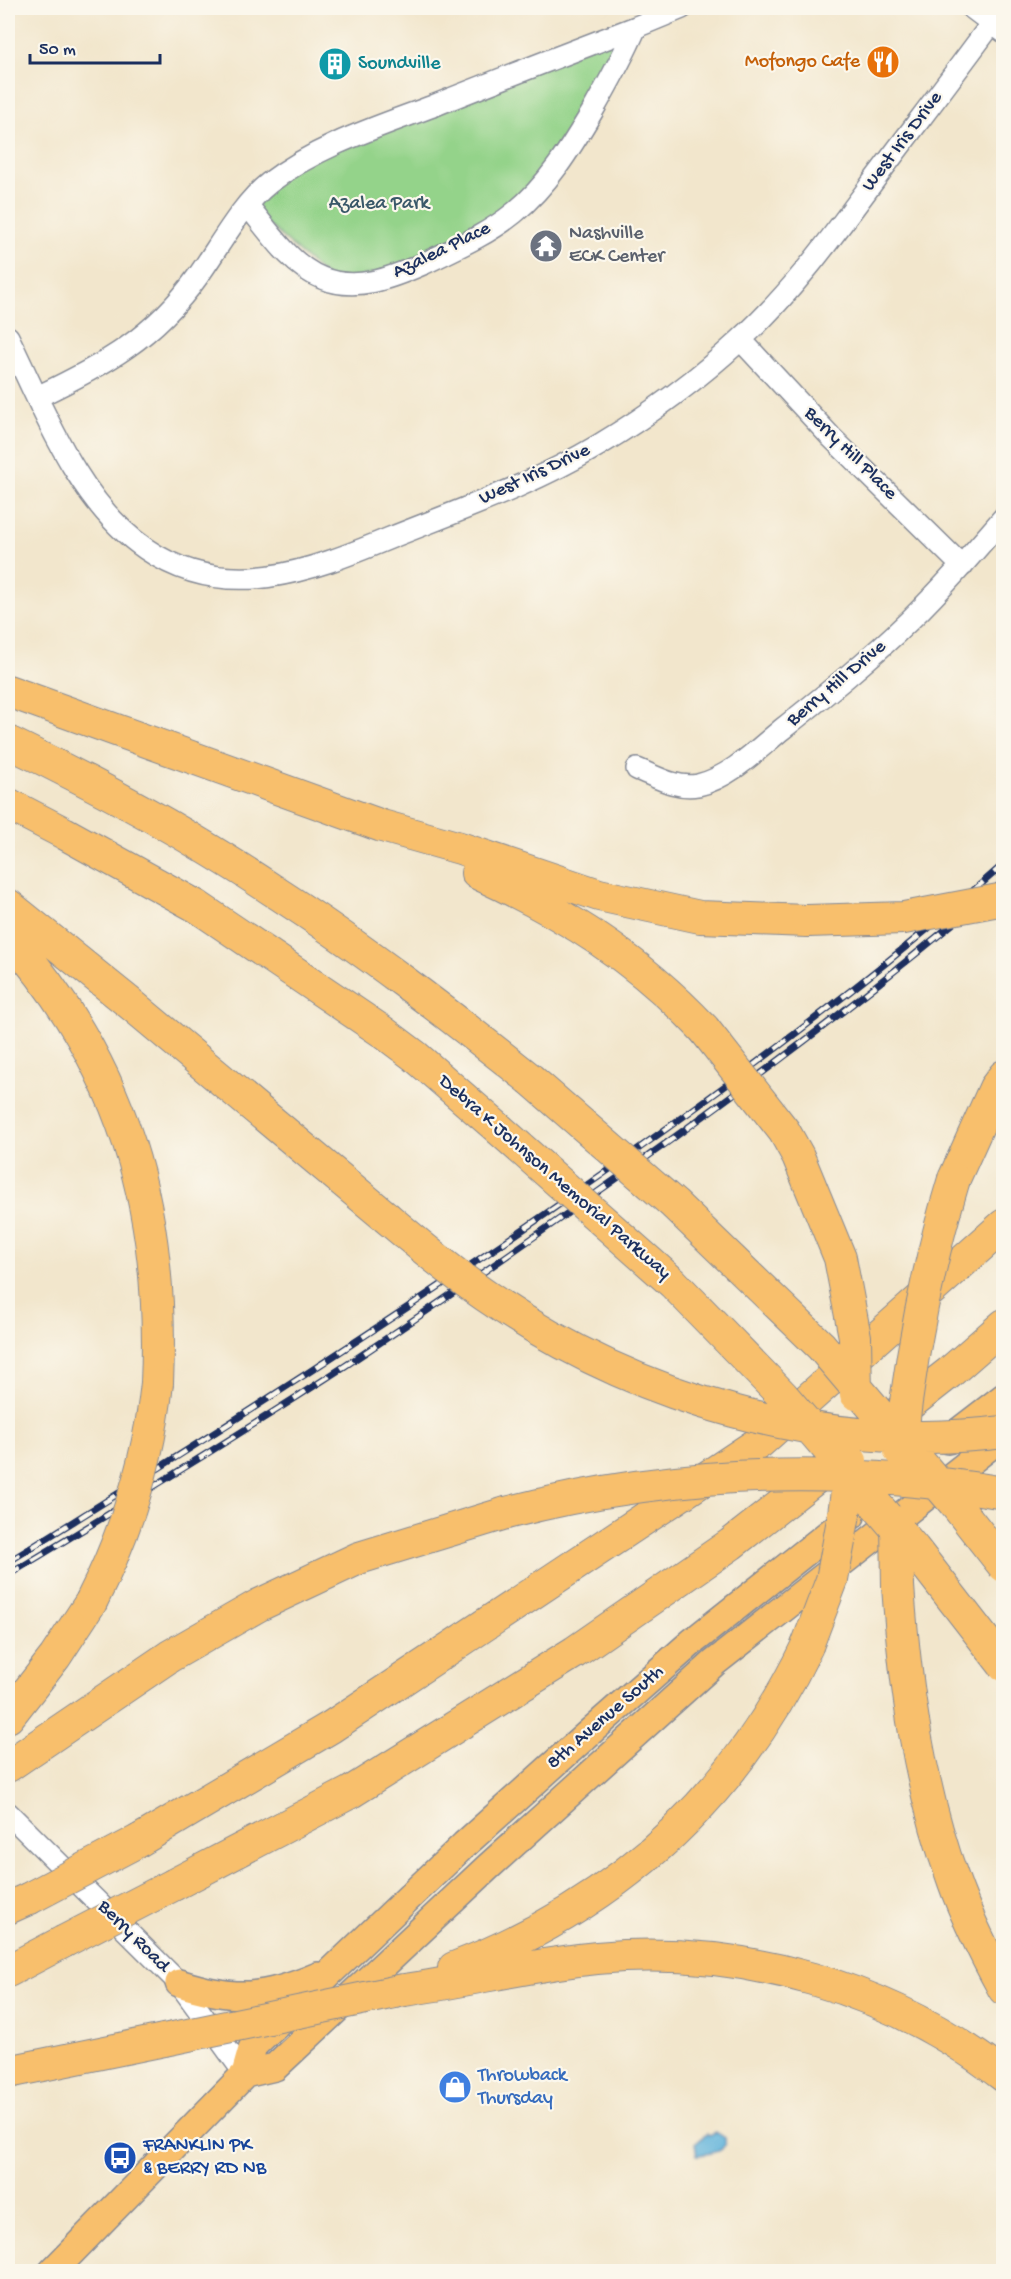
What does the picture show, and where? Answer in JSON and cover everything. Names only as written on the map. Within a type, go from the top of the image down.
[{"type":"highway","points":[[8,691],[382,826],[460,848],[563,885],[636,904],[700,917],[807,921],[904,918],[1004,899]]},
{"type":"highway","points":[[8,742],[119,799],[276,891],[355,946],[530,1079],[674,1204],[821,1346],[956,1505],[1004,1566]]},
{"type":"highway","name":"Debra K Johnson Memorial Parkway","points":[[8,804],[198,907],[415,1056],[673,1283],[782,1395],[914,1549],[1004,1665]]},
{"type":"highway","points":[[382,826],[437,856],[560,914],[602,940],[653,979],[704,1029],[784,1131],[798,1156],[840,1258],[855,1337],[857,1417],[844,1514],[832,1580],[807,1646],[783,1692],[736,1764],[689,1818],[650,1854],[596,1896],[545,1927],[404,1990]]},
{"type":"highway","points":[[8,905],[460,1277],[538,1329],[621,1372],[698,1402],[750,1416],[862,1434],[940,1437],[1004,1434]]},
{"type":"highway","points":[[8,935],[42,977],[78,1030],[107,1086],[129,1143],[144,1198],[154,1258],[158,1320],[157,1383],[152,1425],[142,1472],[119,1542],[91,1602],[55,1657],[8,1717]]},
{"type":"highway","points":[[1004,1076],[995,1088],[954,1179],[935,1242],[920,1310],[906,1393],[897,1497],[898,1586],[910,1703],[934,1817],[962,1902],[1004,1989]]},
{"type":"highway","points":[[18,1904],[140,1840],[331,1727],[760,1442],[1004,1225]]},
{"type":"highway","points":[[8,1971],[351,1792],[575,1652],[731,1544],[949,1373],[1004,1325]]},
{"type":"highway","points":[[8,1766],[170,1656],[259,1605],[359,1558],[506,1513],[596,1492],[730,1476],[808,1475],[884,1479],[1004,1493]]},
{"type":"highway","points":[[8,2072],[404,1990],[545,1965],[599,1958],[655,1956],[736,1961],[812,1979],[882,2004],[941,2034],[1004,2076]]},
{"type":"main road","name":"8th Avenue South","points":[[52,2271],[245,2074],[253,2046],[464,1845],[692,1642],[1004,1397]]},
{"type":"main road","name":"8th Avenue South","points":[[245,2074],[275,2067],[488,1867],[714,1663],[1004,1434]]},
{"type":"main road","points":[[179,1983],[231,1996],[263,1994],[288,1989],[333,1970]]},
{"type":"street","points":[[37,397],[119,355],[152,329],[197,279],[248,206],[267,184],[291,167],[352,136],[682,8]]},
{"type":"street","points":[[972,8],[999,21]]},
{"type":"street","name":"West Iris Drive","points":[[8,337],[37,397],[85,485],[108,515],[134,541],[160,558],[186,569],[222,577],[248,579],[287,574],[331,562],[459,510],[562,464],[608,439],[671,396],[741,339],[818,255],[999,21]]},
{"type":"street","name":"Azalea Place","points":[[248,206],[291,256],[310,272],[323,279],[341,284],[362,284],[398,275],[473,240],[493,228],[514,212],[547,180],[573,143],[619,66],[636,27]]},
{"type":"street","name":"Berry Hill Place","points":[[741,339],[831,437],[962,566]]},
{"type":"street","name":"Berry Hill Drive","points":[[638,769],[664,781],[683,785],[700,784],[720,776],[767,742],[878,650],[962,566],[1004,517]]},
{"type":"street","name":"Berry Road","points":[[8,1813],[179,1983],[245,2074]]},
{"type":"green space","name":"Azalea Park","points":[[636,27],[547,180],[419,265],[332,282],[248,206],[291,167]]},
{"type":"water","points":[[716,2132],[725,2138],[724,2147],[717,2152],[697,2155],[695,2144],[707,2134]]},
{"type":"railway","points":[[8,1562],[347,1348],[606,1172],[723,1088],[838,1001],[1004,864]]},
{"type":"railway","points":[[8,1575],[303,1393],[500,1261],[750,1082],[904,964],[1004,881]]},
{"type":"place","name":"Mofongo Cafe","points":[[883,62]]},
{"type":"place","name":"Soundville","points":[[335,64]]},
{"type":"place","name":"Nashville ECK Center","points":[[546,246]]},
{"type":"place","name":"Throwback Thursday","points":[[455,2087]]},
{"type":"place","name":"FRANKLIN PK & BERRY RD NB","points":[[120,2158]]}]
